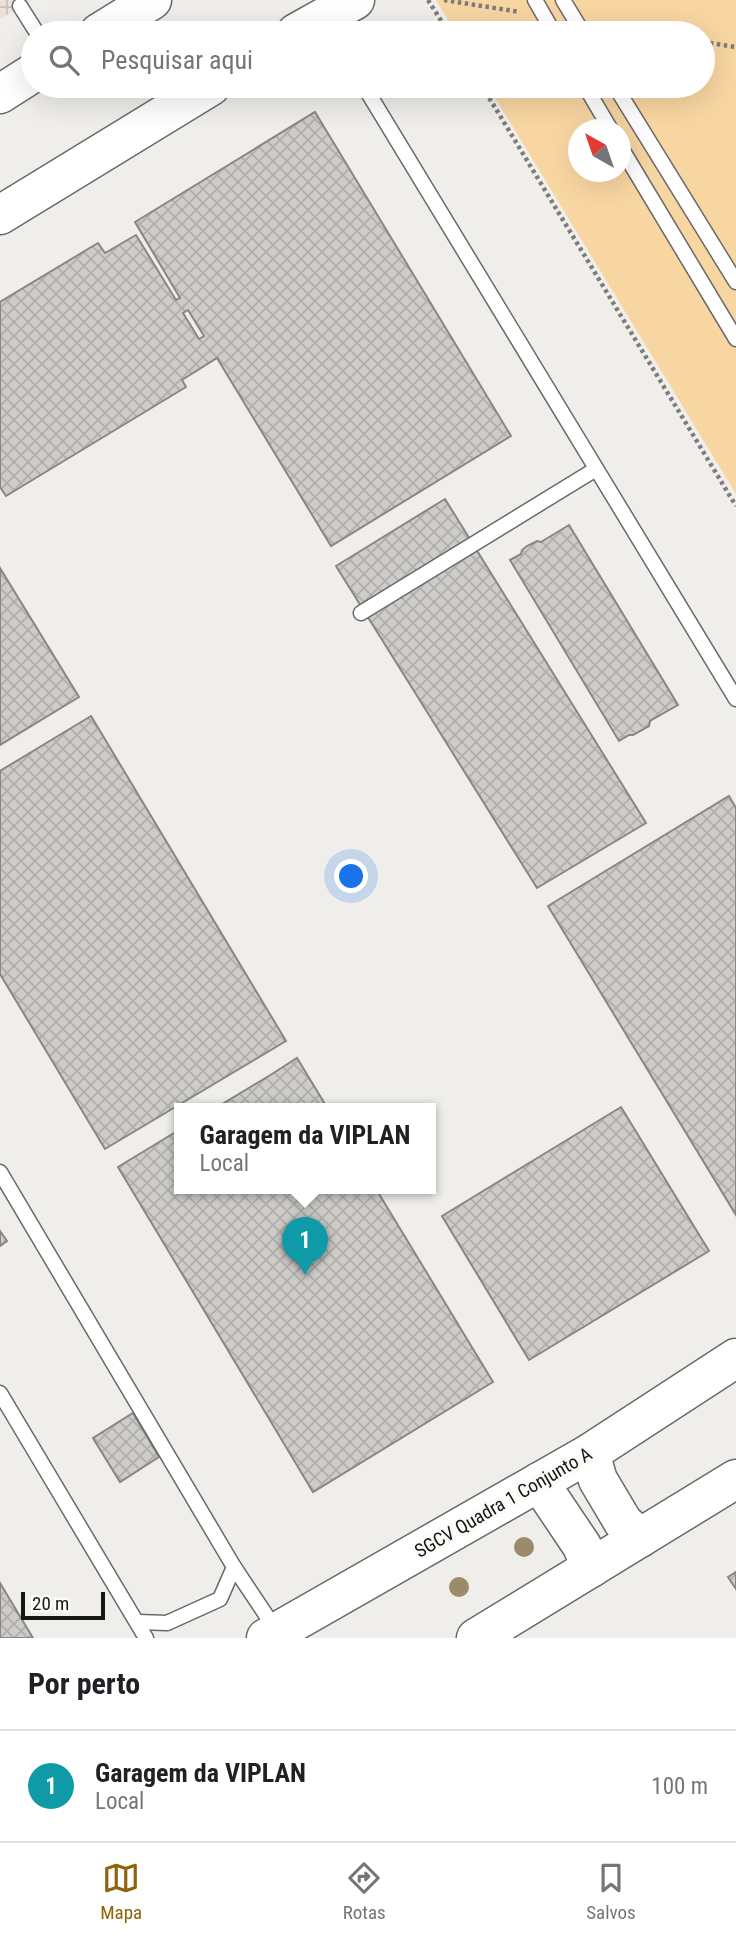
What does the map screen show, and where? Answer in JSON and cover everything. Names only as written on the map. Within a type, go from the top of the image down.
[{"type":"street","points":[[116,21],[140,4]]},
{"type":"street","points":[[0,94],[21,81]]},
{"type":"street","points":[[0,215],[191,98]]},
{"type":"street","name":"SGCV Quadra 1 Conjunto A","points":[[272,1635],[590,1453],[736,1358]]},
{"type":"street","points":[[590,1453],[598,1480],[623,1522],[640,1538]]},
{"type":"street","points":[[475,1638],[736,1479]]},
{"type":"street","points":[[538,1482],[582,1546],[591,1568]]},
{"type":"lane","points":[[535,0],[547,21]]},
{"type":"lane","points":[[563,0],[576,21]]},
{"type":"lane","points":[[20,6],[29,21]]},
{"type":"lane","points":[[371,98],[736,699]]},
{"type":"lane","points":[[592,98],[604,119]]},
{"type":"lane","points":[[622,98],[736,282]]},
{"type":"lane","points":[[631,163],[736,339]]},
{"type":"lane","points":[[361,613],[596,469]]},
{"type":"lane","points":[[0,1172],[272,1635]]},
{"type":"lane","points":[[0,1393],[146,1638]]},
{"type":"lane","points":[[138,1622],[167,1623],[219,1599],[234,1567]]},
{"type":"path","points":[[428,0],[441,21]]},
{"type":"path","points":[[715,44],[736,47]]},
{"type":"path","points":[[489,98],[736,506]]},
{"type":"shaded area","points":[[0,0],[32,0],[0,19]]},
{"type":"shaded area","points":[[436,0],[736,0],[736,494],[495,98],[715,98],[715,21],[449,21]]},
{"type":"building","points":[[315,112],[511,436],[331,546],[217,358],[182,380],[186,387],[6,496],[0,487],[0,302],[98,243],[105,253],[136,235],[176,300],[180,298],[135,222]],"holes":[[[188,310],[204,336],[199,339],[183,313]]]},
{"type":"building","points":[[445,499],[646,823],[537,888],[336,566]]},
{"type":"building","points":[[569,525],[678,705],[650,721],[649,726],[619,741],[510,560],[521,554],[527,546],[541,542]]},
{"type":"building","points":[[0,568],[79,697],[0,745]]},
{"type":"building","points":[[91,716],[286,1041],[182,1103],[174,1103],[174,1108],[105,1149],[0,974],[0,771]]},
{"type":"building","points":[[729,796],[736,808],[736,1215],[548,906]]},
{"type":"building","points":[[297,1058],[324,1103],[224,1103]]},
{"type":"building","points":[[621,1107],[709,1251],[529,1360],[442,1216]]},
{"type":"building","points":[[174,1133],[174,1194],[379,1194],[493,1382],[313,1492],[118,1167]]},
{"type":"building","points":[[0,1231],[7,1241],[0,1246]]},
{"type":"building","points":[[133,1413],[159,1457],[120,1482],[93,1438]]},
{"type":"building","points":[[736,1572],[736,1589],[728,1577]]},
{"type":"building","points":[[0,1583],[33,1638],[0,1638]]},
{"type":"place","name":"Garagem da VIPLAN","points":[[305,1275]]}]
